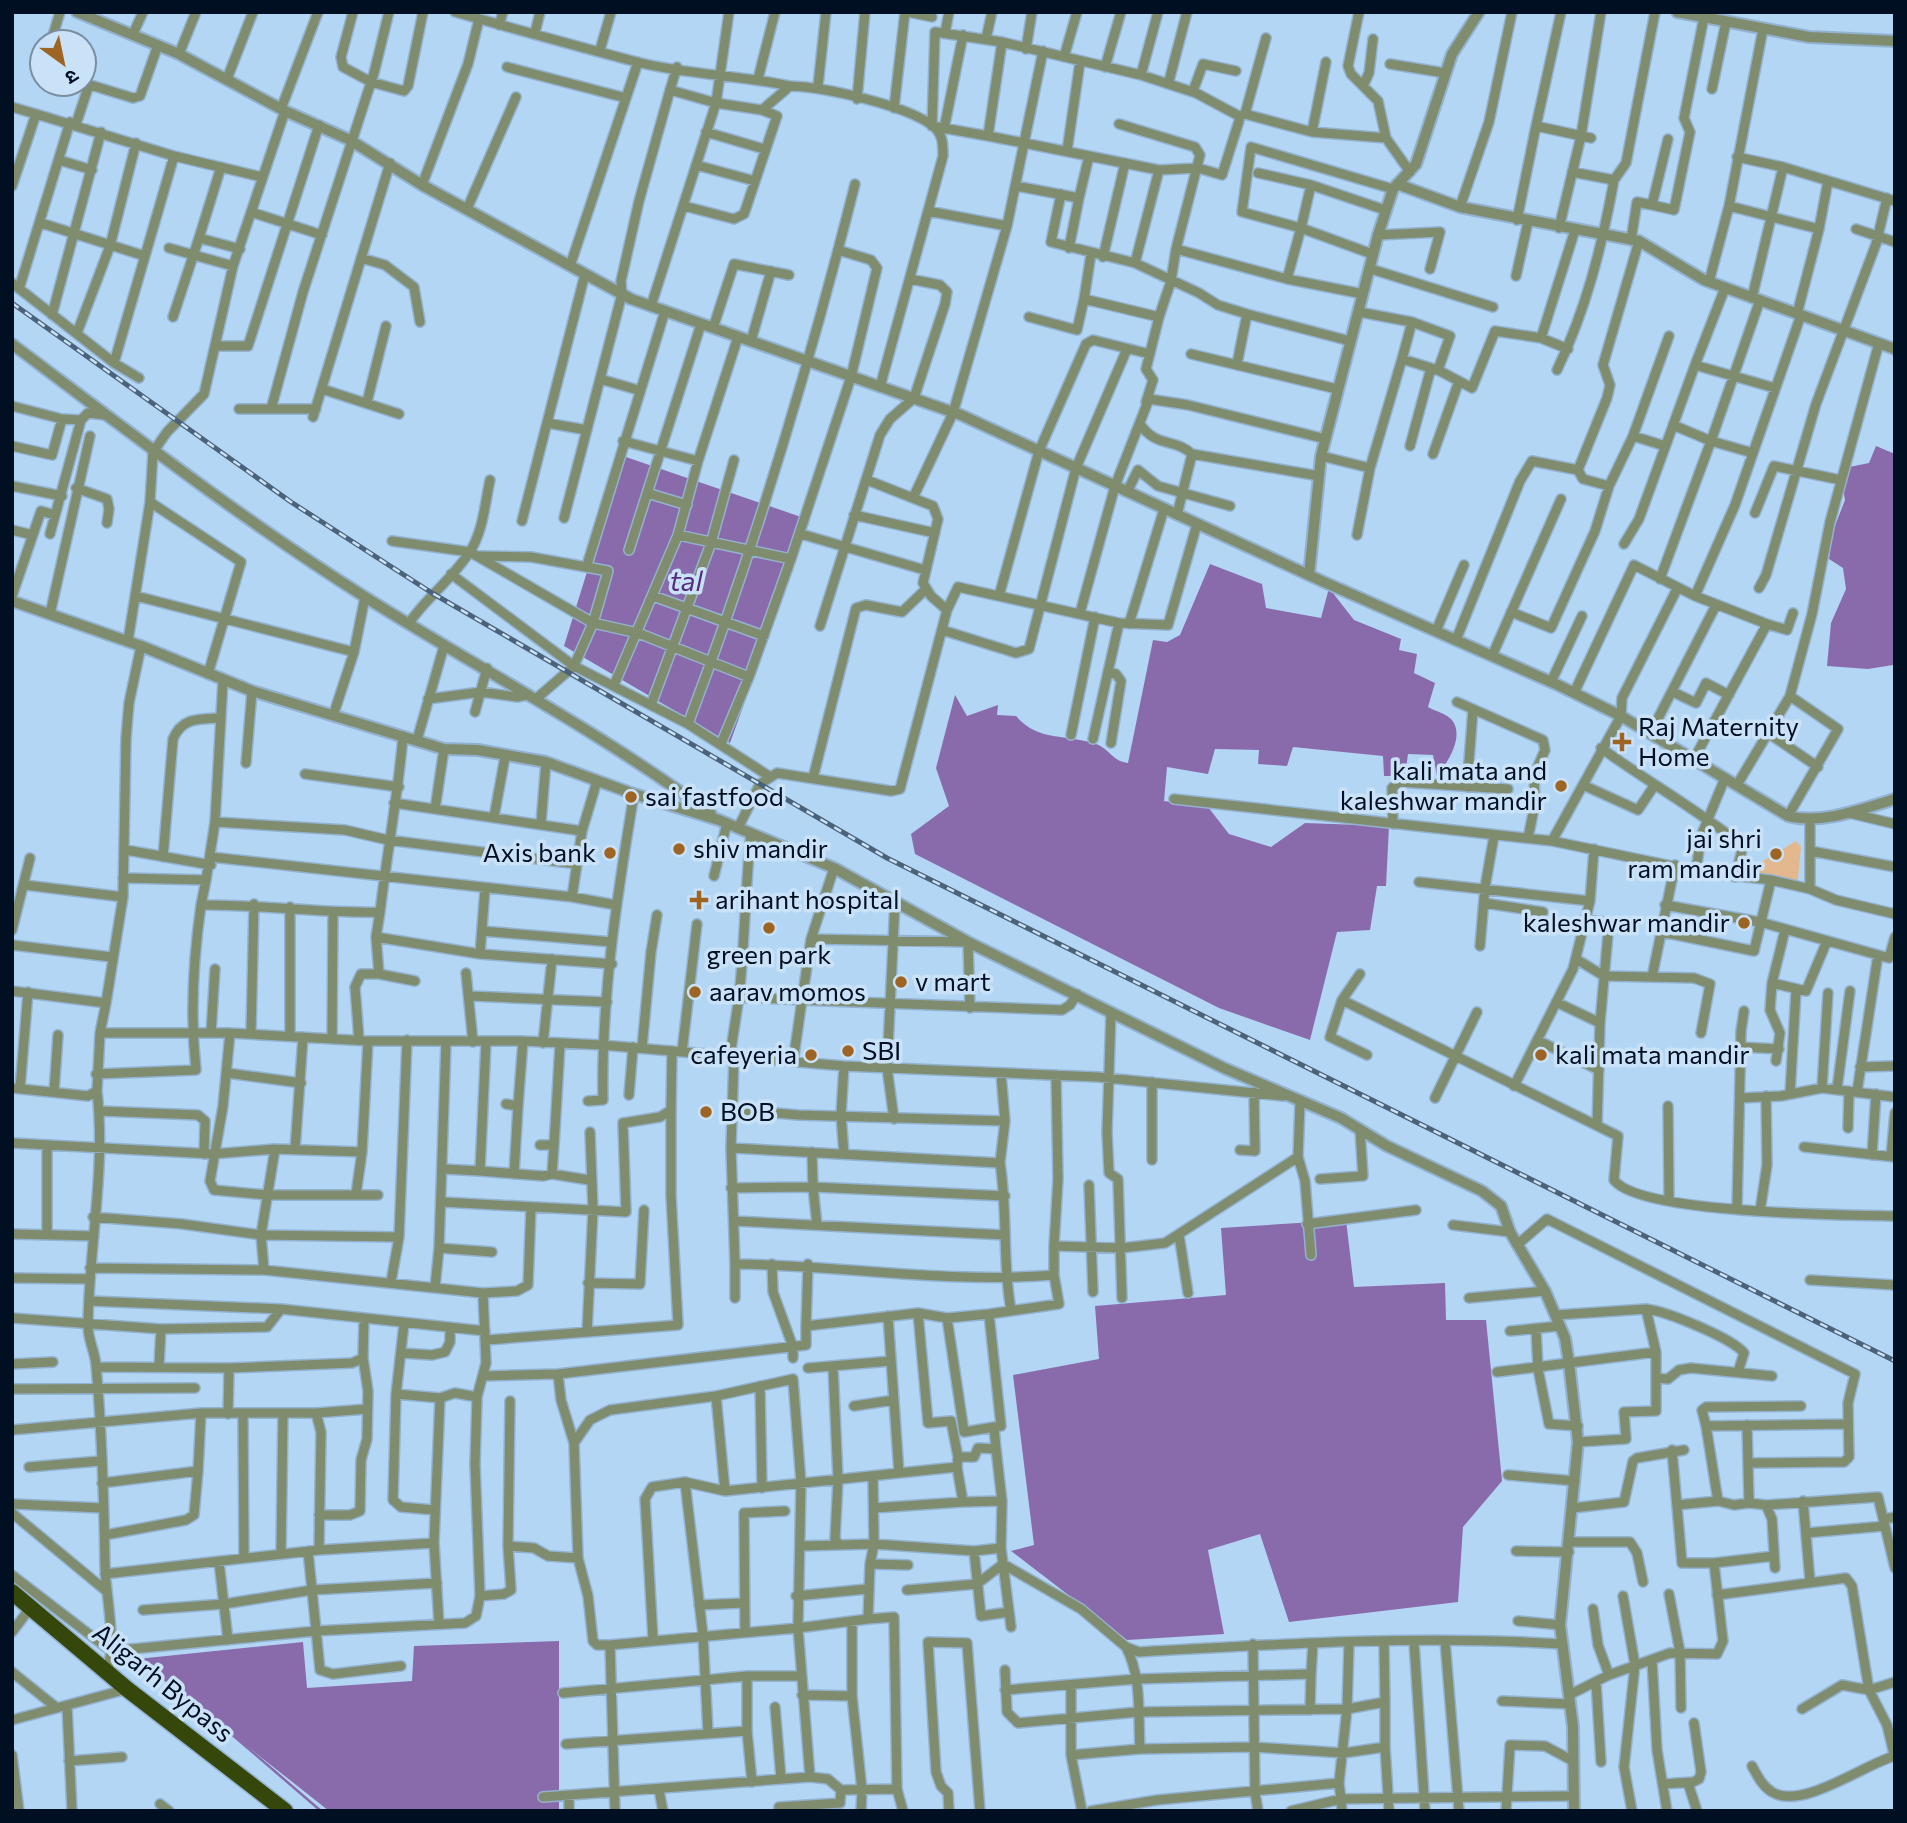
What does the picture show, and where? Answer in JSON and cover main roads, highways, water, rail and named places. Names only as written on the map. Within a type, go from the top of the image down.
[{"type":"highway","name":"Aligarh Bypass","points":[[12,1592],[110,1662],[127,1689],[285,1811]]},
{"type":"water","points":[[1876,446],[1895,454],[1895,670],[1893,665],[1868,669],[1827,666],[1831,623],[1846,589],[1843,568],[1829,559],[1831,536],[1845,500],[1842,482],[1849,467],[1869,463]]},
{"type":"water","name":"tal","points":[[623,456],[810,520],[730,743],[564,646]]},
{"type":"water","points":[[1210,564],[1262,584],[1266,608],[1321,618],[1329,588],[1354,620],[1401,639],[1399,650],[1417,654],[1414,673],[1435,683],[1428,707],[1450,718],[1457,734],[1453,750],[1437,776],[1433,755],[1408,754],[1405,776],[1384,776],[1383,756],[1293,747],[1287,766],[1258,764],[1259,750],[1215,749],[1208,774],[1167,767],[1164,801],[1208,807],[1229,834],[1271,847],[1305,823],[1389,826],[1386,886],[1377,886],[1370,930],[1337,932],[1310,1040],[1219,1008],[915,854],[911,834],[949,806],[936,768],[955,695],[967,716],[998,705],[997,715],[1016,716],[1043,734],[1096,744],[1118,760],[1128,763],[1153,640],[1167,642],[1180,635]]},
{"type":"water","points":[[1346,1220],[1354,1287],[1445,1283],[1446,1320],[1486,1320],[1502,1481],[1463,1527],[1458,1602],[1289,1622],[1260,1534],[1208,1550],[1224,1634],[1127,1640],[1011,1551],[1034,1545],[1013,1375],[1099,1359],[1095,1306],[1226,1295],[1221,1228]]},
{"type":"water","points":[[559,1641],[559,1811],[329,1811],[137,1659],[303,1642],[307,1688],[412,1681],[414,1646]]},
{"type":"waterway","points":[[222,1726],[321,1811]]},
{"type":"railway","points":[[12,303],[291,502],[432,593],[887,858],[1895,1361]]},
{"type":"place","name":"Raj Maternity Home","points":[[1622,742]]},
{"type":"place","name":"kali mata and kaleshwar mandir","points":[[1561,786]]},
{"type":"place","name":"sai fastfood","points":[[631,797]]},
{"type":"place","name":"shiv mandir","points":[[679,849]]},
{"type":"place","name":"Axis bank","points":[[610,853]]},
{"type":"place","name":"jai shri ram mandir","points":[[1776,854]]},
{"type":"place","name":"arihant hospital","points":[[699,900]]},
{"type":"place","name":"kaleshwar mandir","points":[[1744,923]]},
{"type":"place","name":"green park","points":[[769,928]]},
{"type":"place","name":"v mart","points":[[901,982]]},
{"type":"place","name":"aarav momos","points":[[695,992]]},
{"type":"place","name":"SBI","points":[[848,1051]]},
{"type":"place","name":"cafeyeria","points":[[811,1055]]},
{"type":"place","name":"kali mata mandir","points":[[1541,1055]]},
{"type":"place","name":"BOB","points":[[706,1112]]}]
